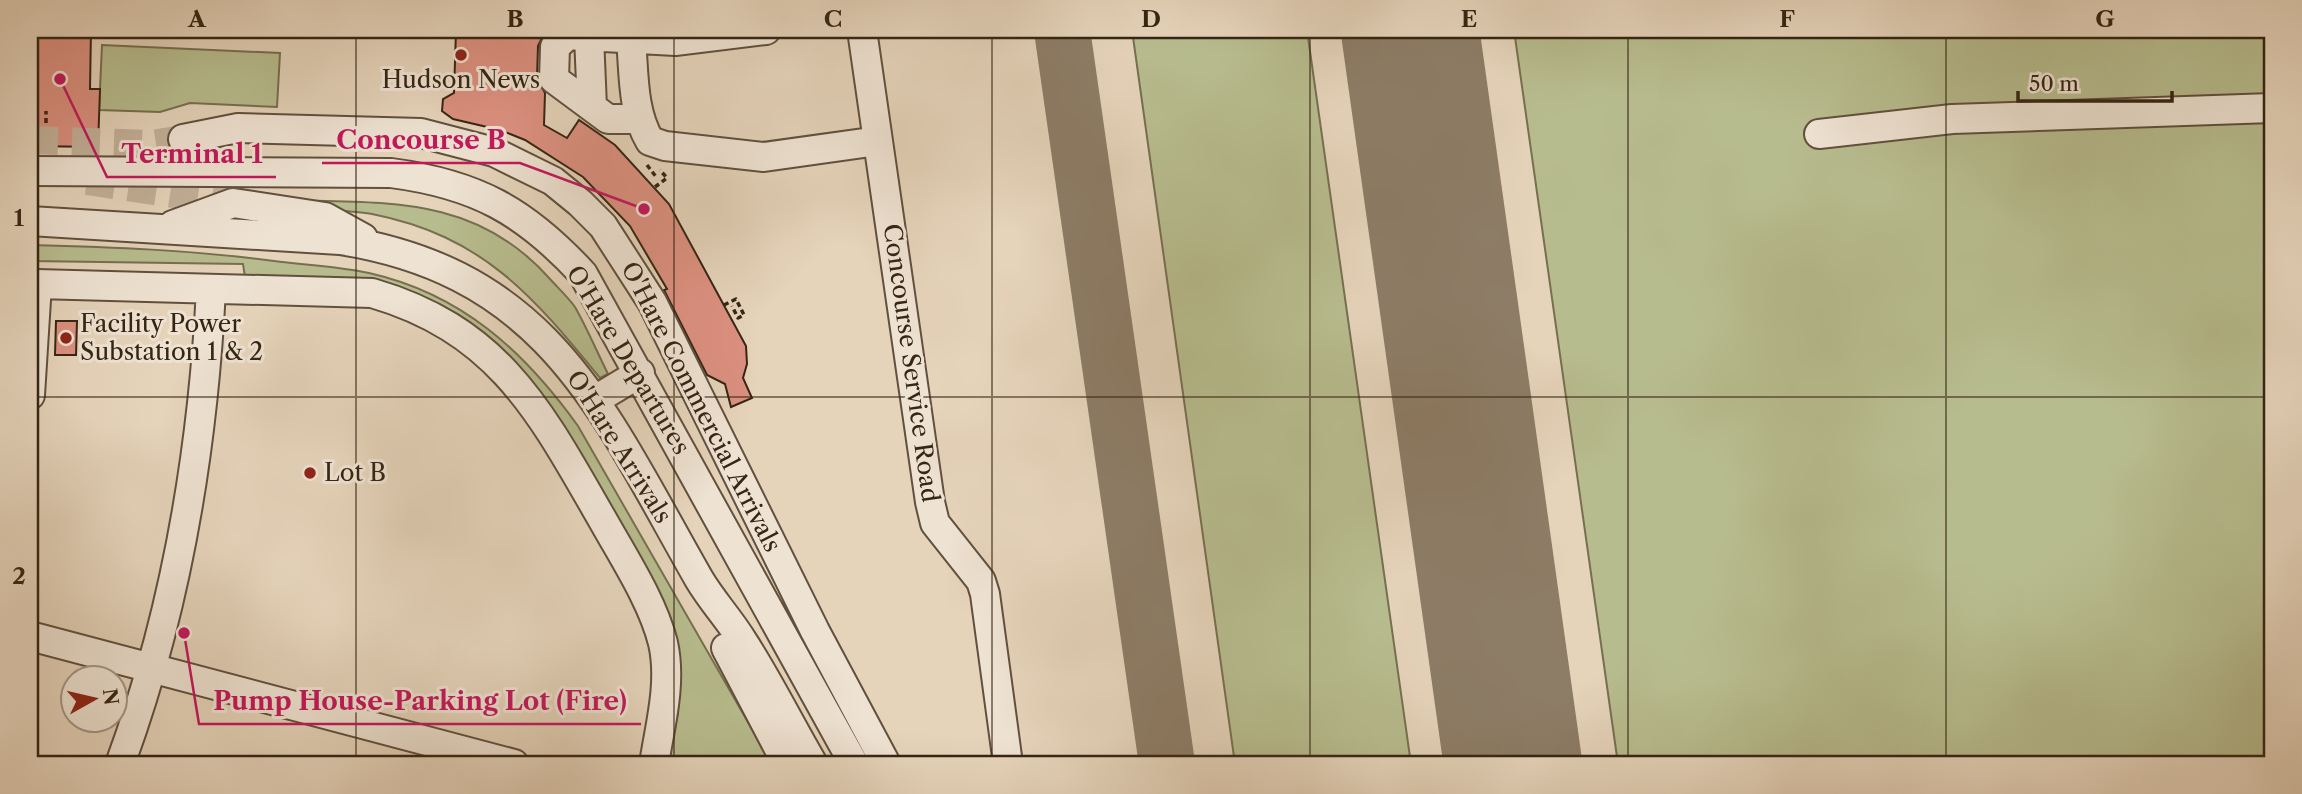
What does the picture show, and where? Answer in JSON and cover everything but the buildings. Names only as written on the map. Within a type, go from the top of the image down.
[{"type":"street","points":[[639,119],[615,121],[554,79],[555,47],[583,33],[675,41],[766,30]]},
{"type":"street","name":"Concourse Service Road","points":[[862,30],[934,523],[981,581],[1008,764]]},
{"type":"street","points":[[583,33],[592,107]]},
{"type":"street","points":[[631,39],[639,119],[650,141],[665,146],[764,157],[878,141]]},
{"type":"street","points":[[1819,134],[1952,119],[2272,108]]},
{"type":"street","name":"O'Hare Commercial Arrivals","points":[[183,139],[238,128],[421,133],[494,152],[553,181],[580,203],[603,226],[652,302],[815,631],[886,764]]},
{"type":"street","name":"O'Hare Departures","points":[[30,171],[391,173],[434,179],[497,202],[520,216],[561,250],[583,275],[640,373],[853,764]]},
{"type":"street","points":[[164,229],[242,204],[326,217],[377,246]]},
{"type":"street","name":"O'Hare Arrivals","points":[[30,221],[340,240],[377,246],[413,255],[445,269],[499,299],[560,353],[595,400],[707,592],[742,639],[813,764]]},
{"type":"street","points":[[30,395],[34,284],[372,293],[402,302],[459,332],[516,382],[595,508],[658,627],[665,654],[666,693],[654,764]]},
{"type":"street","points":[[120,764],[174,579],[201,427],[211,289]]},
{"type":"street","points":[[595,400],[640,373]]},
{"type":"street","points":[[707,592],[726,649],[787,764]]},
{"type":"street","points":[[30,636],[514,764]]},
{"type":"path","points":[[46,111],[46,124]]},
{"type":"path","points":[[655,187],[667,178]]},
{"type":"path","points":[[724,305],[736,299],[744,315],[738,318],[732,306]]},
{"type":"green space","points":[[1132,30],[1307,30],[1411,764],[1235,764]]},
{"type":"green space","points":[[1514,30],[2272,30],[2272,764],[1618,764]]},
{"type":"green space","points":[[102,45],[280,53],[277,107],[190,103],[160,112],[99,110]]},
{"type":"green space","points":[[284,200],[393,204],[428,209],[460,218],[492,232],[522,252],[572,303],[608,374],[600,378],[551,320],[502,273],[445,237],[411,224],[372,214],[313,208]]},
{"type":"green space","points":[[30,245],[122,248],[243,257],[369,273],[433,295],[488,329],[536,373],[578,426],[772,764],[666,764],[678,714],[680,663],[469,325],[245,277],[243,264],[30,261]]},
{"type":"taxiway","points":[[1062,30],[1167,764]]},
{"type":"runway","points":[[1410,30],[1513,764]]},
{"type":"tunnel","points":[[30,140],[151,144],[183,139]]},
{"type":"tunnel","points":[[87,181],[233,203]]},
{"type":"place","name":"Hudson News","points":[[461,55]]},
{"type":"place","name":"Terminal 1","points":[[60,79]]},
{"type":"place","name":"Concourse B","points":[[644,209]]},
{"type":"place","name":"Facility Power Substation 1 & 2","points":[[66,338]]},
{"type":"place","name":"Lot B","points":[[310,473]]},
{"type":"place","name":"Pump House-Parking Lot (Fire)","points":[[184,633]]}]
